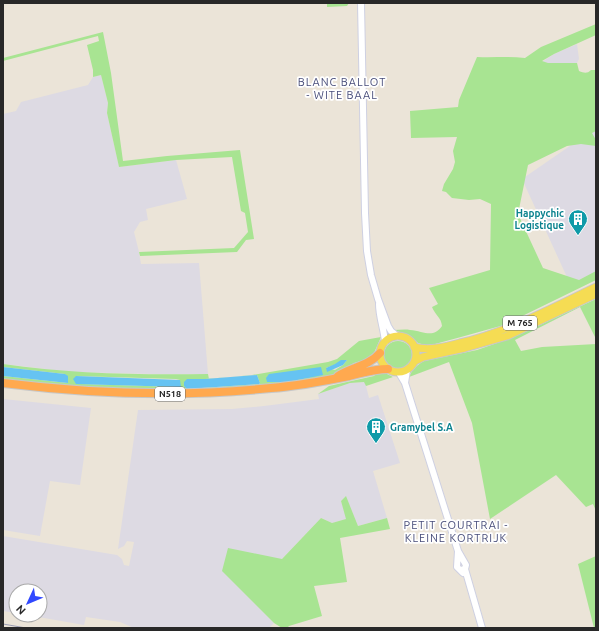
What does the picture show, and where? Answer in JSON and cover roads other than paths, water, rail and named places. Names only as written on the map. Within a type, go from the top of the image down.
[{"type":"highway","name":"N518","points":[[336,378],[353,368],[371,362],[380,353]]},
{"type":"highway","name":"N518","points":[[3,383],[86,392],[189,394],[238,392],[274,388],[347,376],[376,369],[388,369]]},
{"type":"main road","name":"M 765","points":[[442,350],[514,326],[596,287]]},
{"type":"main road","name":"M 765","points":[[442,350],[481,344],[507,336],[596,294]]},
{"type":"main road","points":[[397,336],[407,339],[414,347],[416,354],[415,361],[412,366],[399,373],[388,369],[382,362],[380,353],[385,342],[390,338],[397,336]]},
{"type":"main road","points":[[414,347],[442,350]]},
{"type":"main road","points":[[415,361],[442,350]]},
{"type":"street","points":[[361,3],[367,251],[371,275],[378,299],[388,326],[397,336]]},
{"type":"street","points":[[378,299],[385,342]]},
{"type":"street","points":[[405,383],[407,370]]},
{"type":"street","points":[[399,373],[405,383],[461,563],[466,565],[463,570],[482,628]]},
{"type":"water","points":[[341,360],[347,360],[343,365],[327,372],[326,368]]},
{"type":"water","points":[[3,367],[65,374],[68,376],[68,383],[3,376]]},
{"type":"water","points":[[321,367],[323,375],[287,382],[267,382],[266,378],[269,374]]},
{"type":"water","points":[[257,375],[259,384],[187,389],[184,386],[184,382],[187,379]]},
{"type":"water","points":[[76,376],[180,380],[181,387],[76,384],[73,379]]},
{"type":"railway","points":[[3,624],[26,628]]},
{"type":"place","name":"Happychic Logistique","points":[[578,236]]},
{"type":"place","name":"Gramybel S.A","points":[[376,444]]},
{"type":"district","name":"BLANC BALLOT - WITE BAAL","points":[[342,88]]},
{"type":"district","name":"PETIT COURTRAI - KLEINE KORTRIJK","points":[[456,531]]}]
